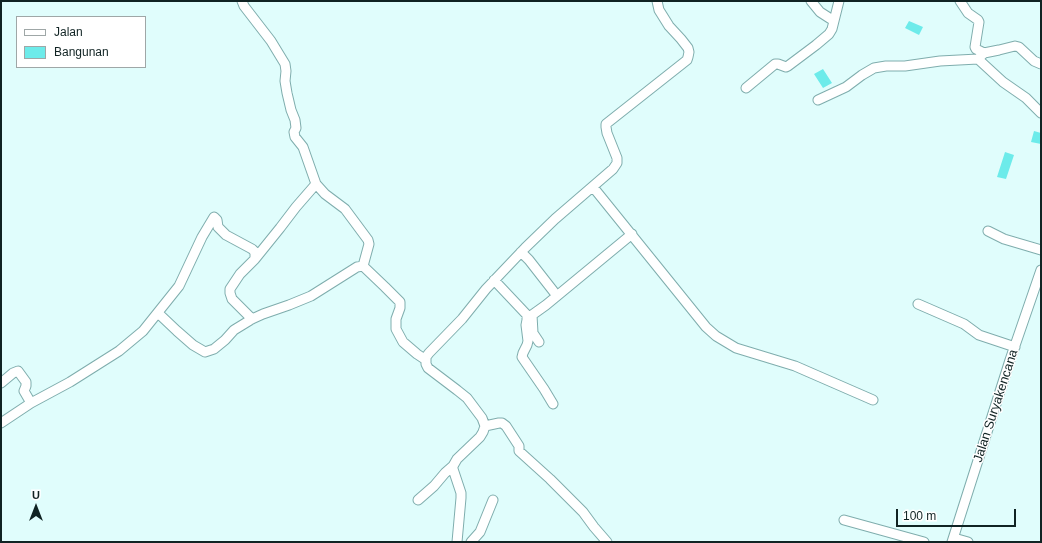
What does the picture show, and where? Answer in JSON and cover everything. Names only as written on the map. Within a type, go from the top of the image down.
[{"type":"street","points":[[242,1],[244,6],[271,41],[285,64],[286,93],[295,120],[295,137],[303,147],[316,184],[325,194],[345,209],[368,240],[369,244],[363,266]]},
{"type":"street","points":[[418,500],[434,486],[453,466],[457,459],[480,437],[485,426],[482,418],[467,398],[428,368],[426,360],[429,353],[462,319],[494,280],[525,256],[555,219],[593,187],[617,163],[616,155],[607,133],[606,124],[687,60],[689,52],[688,48],[681,38],[669,26],[659,10],[657,1]]},
{"type":"street","points":[[811,1],[820,12],[834,21]]},
{"type":"street","points":[[746,88],[772,66],[778,64],[786,67],[816,45],[828,34],[832,29],[839,1]]},
{"type":"street","points":[[960,1],[968,13],[979,21],[975,47],[981,56],[1003,82],[1026,98],[1041,113]]},
{"type":"street","points":[[818,100],[846,87],[874,68],[886,66],[905,66],[981,56],[1015,46],[1019,47],[1041,64]]},
{"type":"street","points":[[252,320],[232,299],[230,289],[240,274],[255,259],[296,206],[316,184]]},
{"type":"street","points":[[593,187],[706,327],[716,336],[736,348],[795,366],[873,400]]},
{"type":"street","points":[[1,423],[31,403],[70,382],[119,351],[143,331],[179,286],[202,237],[214,217],[218,220],[218,227],[226,235],[255,252],[255,259]]},
{"type":"street","points":[[988,231],[1004,239],[1041,250]]},
{"type":"street","points":[[539,342],[533,333],[532,315],[632,234]]},
{"type":"street","points":[[525,256],[554,292]]},
{"type":"street","points":[[158,313],[193,345],[205,352],[214,349],[234,330],[263,314],[311,296],[357,267],[363,266]]},
{"type":"street","points":[[363,266],[400,302],[400,308],[396,319],[396,329],[403,342],[426,360]]},
{"type":"street","name":"Jalan Suryakencana","points":[[953,540],[1041,270]]},
{"type":"street","points":[[494,280],[527,315],[526,325],[528,341],[522,357],[553,404]]},
{"type":"street","points":[[918,304],[964,324],[979,335],[1015,347]]},
{"type":"street","points":[[1,383],[13,373],[18,371],[26,382],[24,392],[31,403]]},
{"type":"street","points":[[485,426],[499,423],[506,426],[519,446],[519,451],[583,512],[607,542]]},
{"type":"street","points":[[453,466],[461,492],[456,542]]},
{"type":"street","points":[[471,542],[480,532],[493,500]]},
{"type":"street","points":[[844,520],[924,542]]},
{"type":"street","points":[[953,540],[968,542]]},
{"type":"building","points":[[909,21],[923,27],[919,35],[905,28]]},
{"type":"building","points":[[823,69],[832,83],[823,88],[814,74]]},
{"type":"building","points":[[1034,131],[1041,133],[1041,144],[1031,142]]},
{"type":"building","points":[[1005,152],[1014,155],[1006,179],[997,177]]}]
